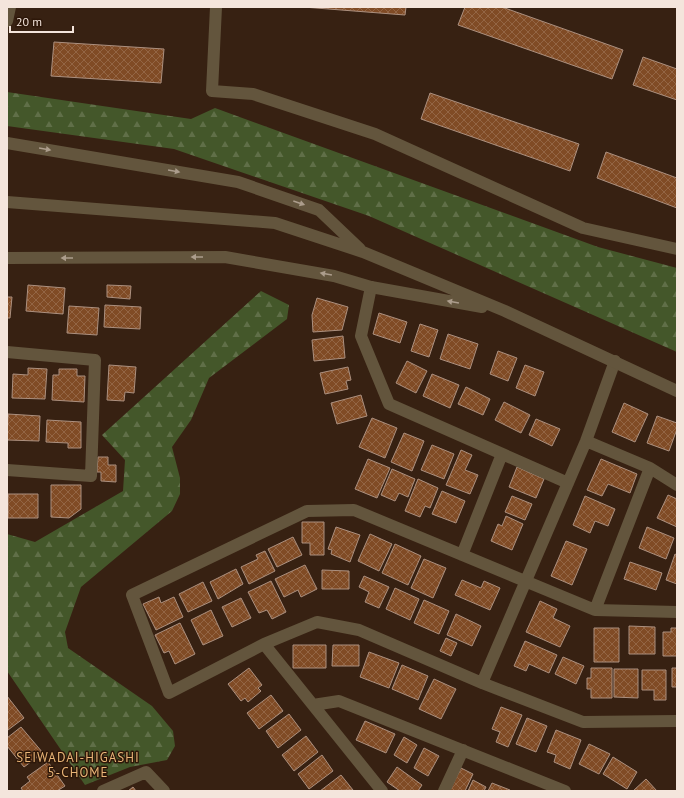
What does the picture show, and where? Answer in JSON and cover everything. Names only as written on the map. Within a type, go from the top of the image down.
[{"type":"street","points":[[7,21],[10,7]]},
{"type":"street","points":[[216,7],[212,91],[253,94],[375,134],[583,228],[677,249]]},
{"type":"street","points":[[7,143],[238,182],[319,210],[363,252]]},
{"type":"street","points":[[7,202],[275,223],[363,252],[505,311],[677,391]]},
{"type":"street","points":[[7,258],[225,257],[334,276],[371,287],[505,311]]},
{"type":"street","points":[[371,287],[361,336],[389,404],[568,483]]},
{"type":"street","points":[[7,352],[95,360],[91,476],[7,470]]},
{"type":"street","points":[[482,684],[586,441],[615,362]]},
{"type":"street","points":[[586,441],[650,468],[677,486]]},
{"type":"street","points":[[462,555],[502,454]]},
{"type":"street","points":[[595,610],[650,468]]},
{"type":"street","points":[[677,612],[595,610],[354,510],[307,511],[132,595],[169,693],[264,644],[317,622],[359,630],[482,684],[583,722],[677,721]]},
{"type":"street","points":[[264,644],[382,791]]},
{"type":"street","points":[[313,705],[339,701],[565,791]]},
{"type":"street","points":[[444,791],[463,750]]},
{"type":"street","points":[[103,791],[146,772],[164,791]]},
{"type":"green space","points":[[7,92],[191,119],[215,108],[598,247],[677,268],[677,352],[369,216],[174,149],[7,126]]},
{"type":"green space","points":[[261,291],[289,305],[287,319],[209,378],[191,420],[172,447],[180,478],[180,494],[172,511],[81,587],[65,632],[68,648],[152,706],[173,731],[175,746],[167,760],[130,767],[85,785],[7,671],[7,534],[35,542],[123,491],[125,460],[102,435]]},
{"type":"building","points":[[303,7],[406,7],[405,15]]},
{"type":"building","points":[[465,7],[502,7],[623,50],[612,79],[458,25]]},
{"type":"building","points":[[54,42],[164,49],[161,83],[51,76]]},
{"type":"building","points":[[643,57],[677,69],[677,100],[633,85]]},
{"type":"building","points":[[430,93],[579,144],[570,171],[421,119]]},
{"type":"building","points":[[606,152],[677,178],[677,208],[597,178]]},
{"type":"building","points":[[28,285],[65,288],[63,314],[26,311]]},
{"type":"building","points":[[107,285],[131,286],[130,299],[107,297]]},
{"type":"building","points":[[7,297],[12,297],[10,318],[7,318]]},
{"type":"building","points":[[317,298],[348,307],[342,330],[313,332],[312,315]]},
{"type":"building","points":[[105,305],[141,307],[140,329],[104,327]]},
{"type":"building","points":[[69,306],[99,308],[97,335],[67,333]]},
{"type":"building","points":[[379,313],[407,322],[400,343],[373,334]]},
{"type":"building","points":[[420,324],[438,330],[429,357],[411,351]]},
{"type":"building","points":[[448,334],[478,344],[470,369],[440,359]]},
{"type":"building","points":[[343,336],[345,358],[314,361],[312,340]]},
{"type":"building","points":[[498,351],[517,358],[508,381],[490,374]]},
{"type":"building","points":[[407,361],[427,371],[416,393],[396,383]]},
{"type":"building","points":[[109,365],[136,367],[134,393],[125,392],[124,401],[107,400]]},
{"type":"building","points":[[525,365],[544,372],[535,396],[516,388]]},
{"type":"building","points":[[348,367],[351,380],[346,381],[348,389],[325,394],[320,373]]},
{"type":"building","points":[[28,368],[47,369],[45,399],[12,398],[13,374],[28,375]]},
{"type":"building","points":[[59,369],[77,369],[77,376],[85,376],[84,402],[52,400],[53,375],[59,375]]},
{"type":"building","points":[[432,374],[459,385],[450,408],[423,396]]},
{"type":"building","points":[[466,387],[490,399],[483,415],[458,404]]},
{"type":"building","points":[[361,395],[367,416],[337,424],[331,403]]},
{"type":"building","points":[[504,402],[530,415],[521,433],[495,420]]},
{"type":"building","points":[[624,403],[648,414],[635,442],[612,432]]},
{"type":"building","points":[[8,414],[40,416],[39,441],[7,440]]},
{"type":"building","points":[[657,416],[677,423],[677,429],[669,451],[647,443]]},
{"type":"building","points":[[372,418],[397,428],[385,458],[359,447]]},
{"type":"building","points":[[536,419],[560,429],[552,446],[529,435]]},
{"type":"building","points":[[47,420],[81,422],[81,448],[68,448],[68,443],[46,442]]},
{"type":"building","points":[[404,433],[424,441],[412,471],[391,462]]},
{"type":"building","points":[[432,445],[454,454],[444,479],[421,470]]},
{"type":"building","points":[[461,450],[472,455],[465,470],[478,475],[470,494],[446,485]]},
{"type":"building","points":[[98,457],[108,457],[108,465],[116,465],[116,482],[101,481],[101,472],[97,472]]},
{"type":"building","points":[[368,459],[390,468],[377,498],[355,489]]},
{"type":"building","points":[[601,459],[637,474],[630,493],[608,484],[602,496],[587,490]]},
{"type":"building","points":[[517,467],[544,479],[536,498],[509,487]]},
{"type":"building","points":[[392,469],[415,479],[408,497],[399,493],[395,501],[381,495]]},
{"type":"building","points":[[418,479],[438,488],[430,508],[425,506],[420,517],[405,511]]},
{"type":"building","points":[[51,485],[81,485],[81,509],[69,518],[51,517]]},
{"type":"building","points":[[442,491],[465,501],[456,523],[432,514]]},
{"type":"building","points":[[8,494],[38,494],[38,518],[8,518]]},
{"type":"building","points":[[668,495],[677,499],[677,527],[657,518]]},
{"type":"building","points":[[512,496],[532,504],[525,520],[505,512]]},
{"type":"building","points":[[585,496],[615,509],[608,526],[595,521],[590,533],[573,525]]},
{"type":"building","points":[[506,516],[523,524],[512,550],[491,541],[498,524],[502,526]]},
{"type":"building","points":[[302,522],[324,522],[324,555],[310,555],[310,543],[302,543]]},
{"type":"building","points":[[336,527],[360,535],[350,562],[331,554],[332,550],[328,549]]},
{"type":"building","points":[[647,527],[674,538],[666,559],[639,548]]},
{"type":"building","points":[[370,534],[392,544],[379,571],[358,561]]},
{"type":"building","points":[[293,537],[302,555],[277,567],[268,549]]},
{"type":"building","points":[[566,541],[587,549],[572,585],[551,576]]},
{"type":"building","points":[[395,544],[421,556],[408,585],[382,573]]},
{"type":"building","points":[[265,551],[275,571],[249,584],[241,567],[258,559],[256,555]]},
{"type":"building","points":[[675,554],[677,555],[677,584],[666,580]]},
{"type":"building","points":[[424,559],[446,568],[433,598],[411,588]]},
{"type":"building","points":[[630,562],[662,573],[656,590],[624,579]]},
{"type":"building","points":[[305,565],[317,589],[301,597],[298,590],[284,597],[275,579]]},
{"type":"building","points":[[236,569],[243,584],[218,599],[210,582]]},
{"type":"building","points":[[322,570],[349,571],[349,589],[322,589]]},
{"type":"building","points":[[364,576],[389,587],[379,608],[365,602],[369,592],[359,587]]},
{"type":"building","points":[[462,580],[481,588],[484,581],[500,588],[490,610],[455,595]]},
{"type":"building","points":[[271,581],[286,612],[272,619],[267,610],[259,613],[248,592]]},
{"type":"building","points":[[203,582],[212,601],[188,612],[179,594]]},
{"type":"building","points":[[395,588],[419,599],[410,620],[386,609]]},
{"type":"building","points":[[159,597],[161,603],[174,597],[183,617],[156,630],[143,604]]},
{"type":"building","points":[[241,598],[251,618],[232,627],[222,607]]},
{"type":"building","points":[[424,600],[449,611],[439,634],[414,623]]},
{"type":"building","points":[[540,601],[557,609],[553,618],[570,626],[560,647],[526,632]]},
{"type":"building","points":[[211,610],[223,636],[203,645],[191,620]]},
{"type":"building","points":[[456,614],[481,626],[472,646],[447,635]]},
{"type":"building","points":[[180,623],[195,654],[175,664],[169,651],[164,653],[155,635]]},
{"type":"building","points":[[629,626],[655,627],[655,654],[629,654]]},
{"type":"building","points":[[594,628],[619,628],[619,662],[594,662]]},
{"type":"building","points":[[671,628],[677,628],[677,656],[663,656],[663,632],[671,632]]},
{"type":"building","points":[[446,638],[457,643],[451,656],[440,651]]},
{"type":"building","points":[[525,641],[557,655],[549,673],[529,664],[526,671],[514,666]]},
{"type":"building","points":[[293,645],[326,645],[326,668],[293,668]]},
{"type":"building","points":[[333,645],[359,645],[359,666],[332,666]]},
{"type":"building","points":[[369,652],[399,663],[389,688],[360,677]]},
{"type":"building","points":[[563,657],[584,666],[576,684],[555,674]]},
{"type":"building","points":[[402,665],[428,676],[418,700],[392,689]]},
{"type":"building","points":[[249,668],[262,685],[258,688],[261,691],[248,702],[245,698],[241,701],[228,684]]},
{"type":"building","points":[[591,668],[612,668],[612,698],[591,698],[591,689],[587,689],[587,678],[591,678]]},
{"type":"building","points":[[672,668],[677,668],[677,687],[672,687]]},
{"type":"building","points":[[614,669],[638,669],[638,698],[614,697]]},
{"type":"building","points":[[642,670],[666,670],[666,700],[654,700],[654,690],[642,690]]},
{"type":"building","points":[[434,679],[456,689],[441,719],[419,709]]},
{"type":"building","points":[[271,695],[283,711],[259,729],[247,713]]},
{"type":"building","points":[[7,696],[24,718],[8,730],[7,729]]},
{"type":"building","points":[[501,707],[522,715],[508,747],[496,742],[500,732],[492,729]]},
{"type":"building","points":[[289,714],[301,730],[278,748],[266,731]]},
{"type":"building","points":[[527,718],[547,726],[536,752],[516,744]]},
{"type":"building","points":[[365,721],[395,734],[386,753],[356,740]]},
{"type":"building","points":[[21,727],[43,753],[24,767],[7,746],[7,738]]},
{"type":"building","points":[[556,730],[581,740],[570,769],[554,762],[556,755],[547,752]]},
{"type":"building","points":[[306,736],[318,752],[294,771],[282,755]]},
{"type":"building","points":[[404,737],[417,745],[407,763],[394,755]]},
{"type":"building","points":[[589,744],[610,754],[599,774],[579,764]]},
{"type":"building","points":[[424,748],[439,756],[428,776],[414,768]]},
{"type":"building","points":[[322,755],[333,771],[309,789],[298,774]]},
{"type":"building","points":[[613,757],[637,772],[627,789],[603,774]]},
{"type":"building","points":[[48,762],[65,786],[57,791],[23,791],[21,788],[30,781],[27,777]]},
{"type":"building","points":[[397,767],[422,785],[418,791],[400,791],[387,782]]},
{"type":"building","points":[[461,768],[473,774],[465,791],[452,791],[450,790]]},
{"type":"building","points":[[341,775],[353,790],[320,791]]},
{"type":"building","points":[[646,779],[657,791],[633,791]]},
{"type":"building","points":[[473,780],[486,787],[484,791],[468,791]]},
{"type":"building","points":[[492,783],[510,790],[510,791],[488,791]]},
{"type":"building","points":[[133,787],[136,791],[128,791]]},
{"type":"district","name":"SEIWADAI-HIGASHI 5-CHOME","points":[[78,764]]}]
